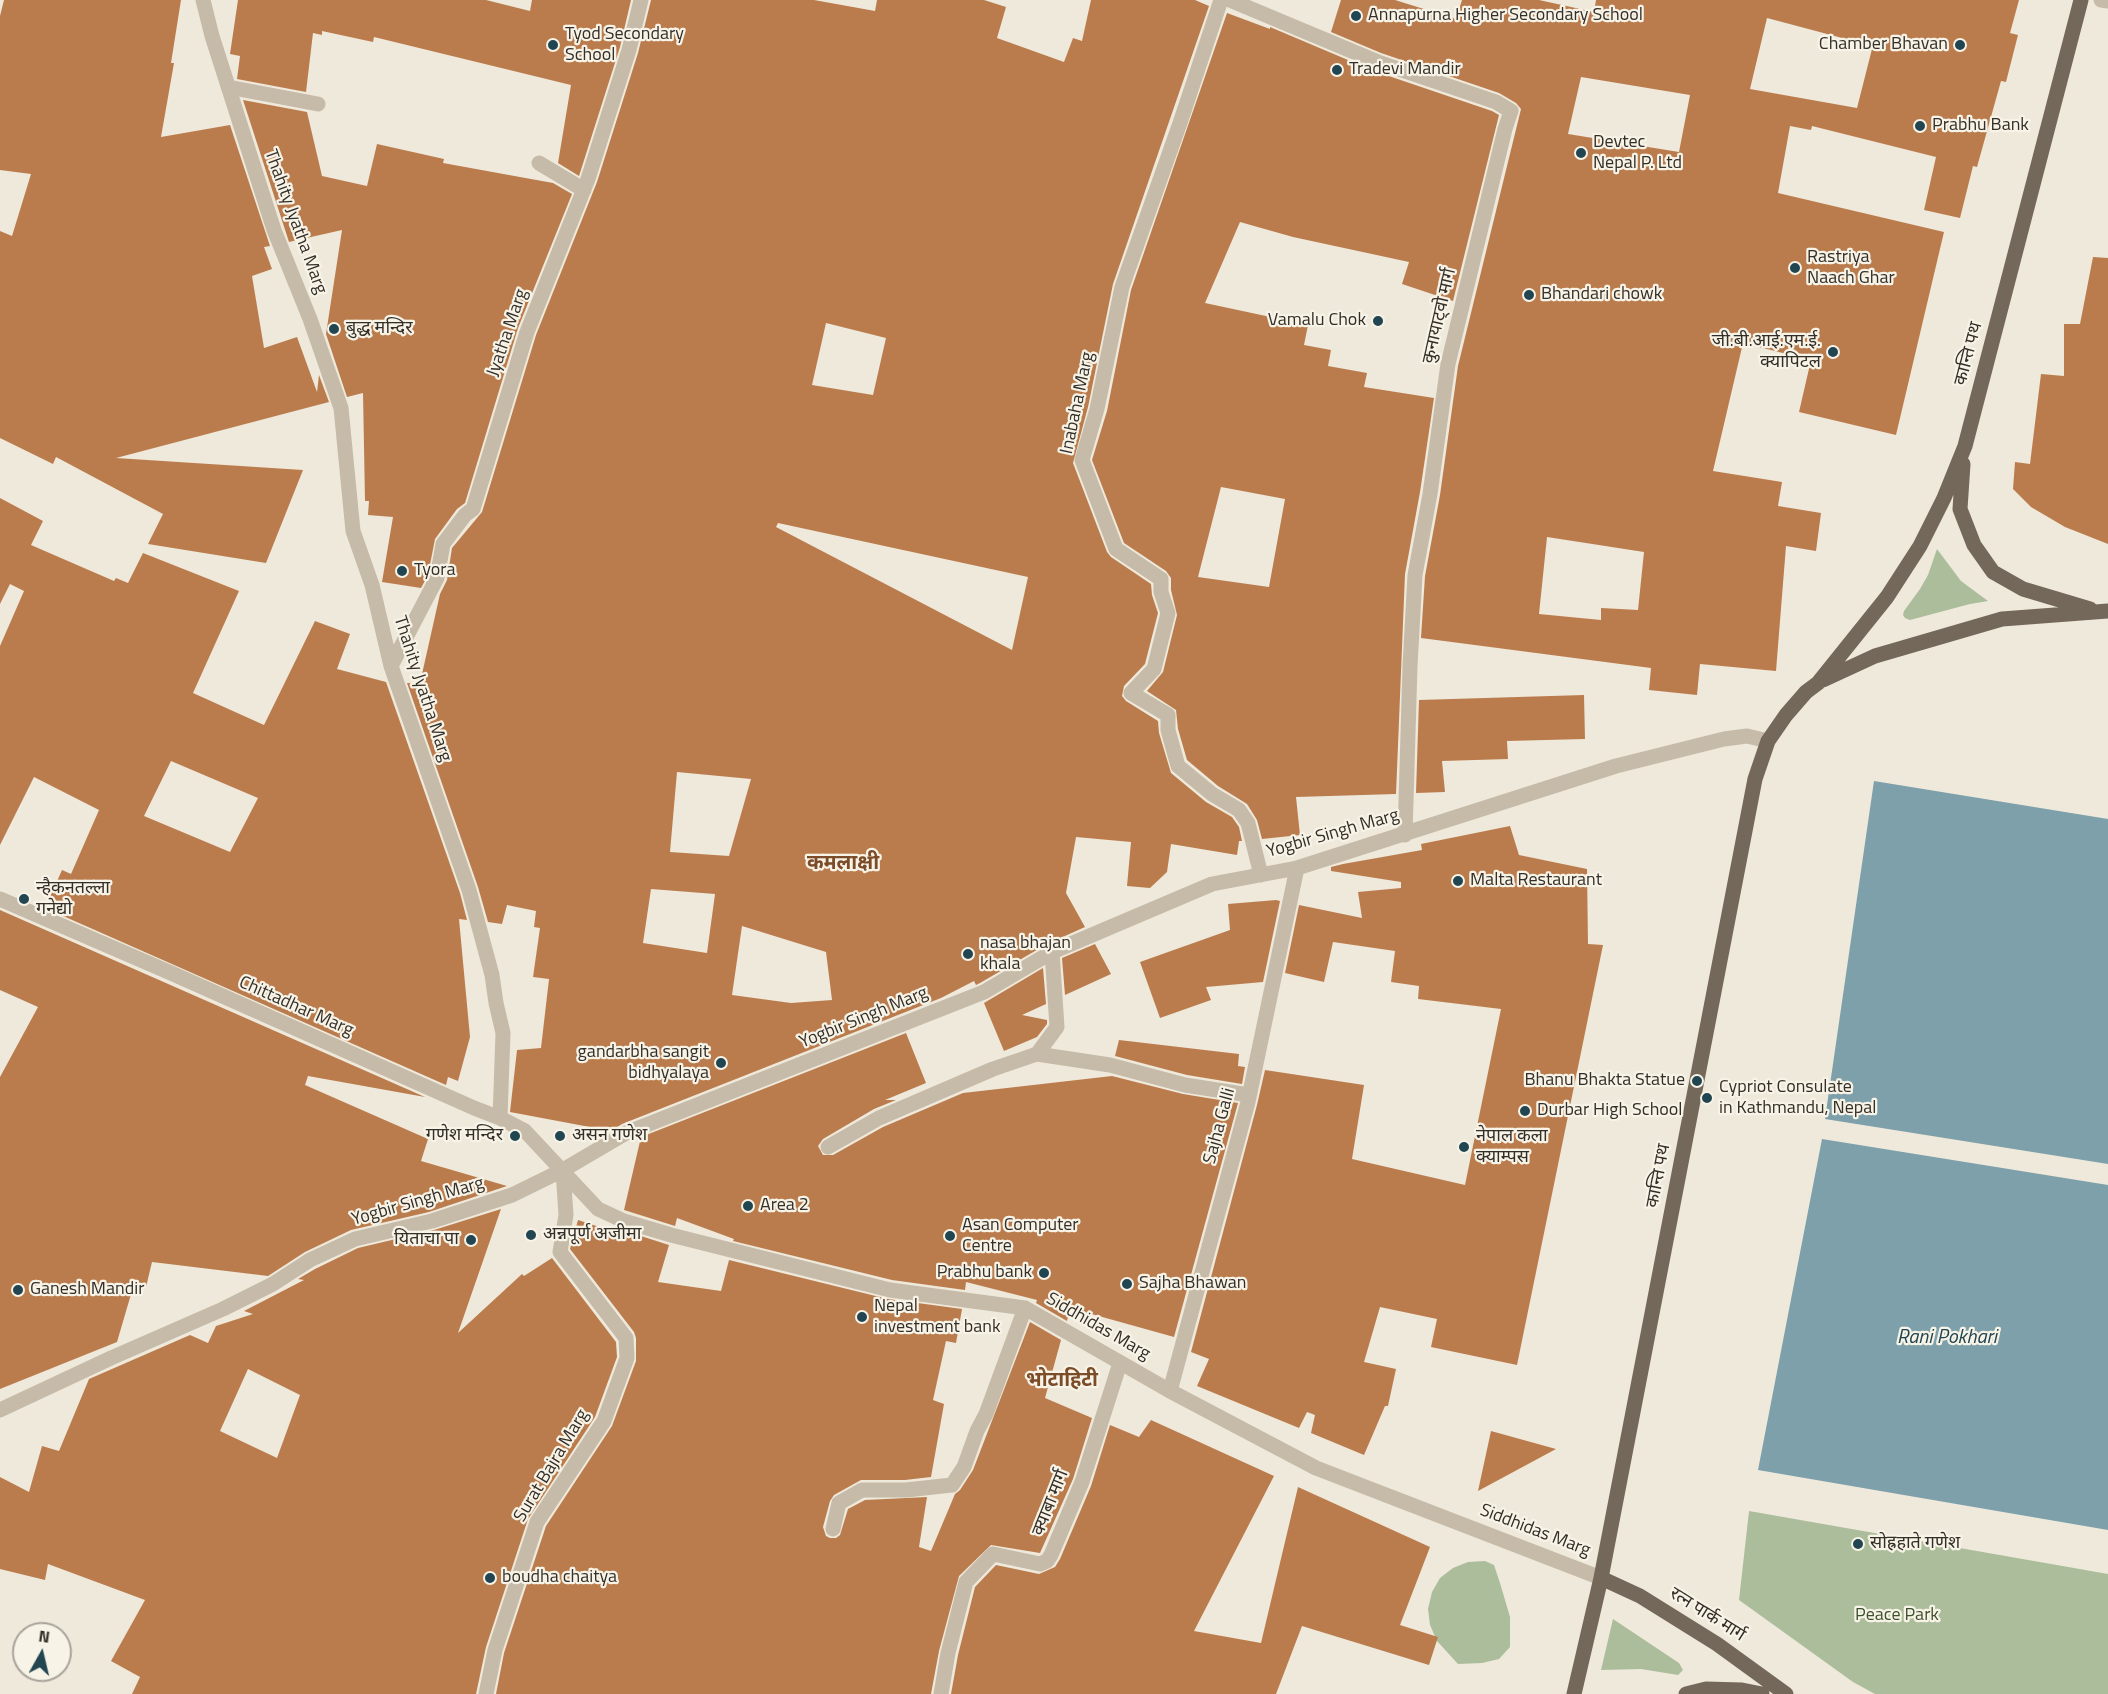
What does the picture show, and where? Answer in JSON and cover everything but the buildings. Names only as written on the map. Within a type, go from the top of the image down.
[{"type":"main road","name":"कान्ति पथ","points":[[1818,683],[1887,597],[1920,546],[1944,498],[1965,447],[2081,0]]},
{"type":"main road","points":[[1965,447],[1960,508],[1974,545],[1993,572],[2023,589],[2103,611]]},
{"type":"main road","name":"कान्ति पथ","points":[[1574,1694],[1601,1578],[1755,779],[1768,741],[1806,692],[1818,683],[1875,656],[2002,619],[2103,611]]},
{"type":"main road","name":"रत्न पार्क मार्ग","points":[[1601,1578],[1640,1596],[1717,1644],[1786,1694]]},
{"type":"main road","points":[[1686,1694],[1706,1689],[1742,1690],[1762,1694]]},
{"type":"street","name":"Thahity Jyatha Marg","points":[[203,0],[212,36],[274,230],[310,319],[341,408],[353,531],[372,585],[391,666],[469,890],[492,975],[503,1033],[500,1118]]},
{"type":"street","name":"Jyatha Marg","points":[[391,666],[437,578],[443,544],[465,515],[473,509],[527,332],[584,190],[629,50],[641,0]]},
{"type":"street","name":"Inabaha Marg","points":[[1221,0],[1122,286],[1097,409],[1082,460],[1116,549],[1161,579],[1161,592],[1168,613],[1154,669],[1131,693],[1168,715],[1168,730],[1178,766],[1212,794],[1239,810],[1248,823],[1261,875]]},
{"type":"street","name":"कुनायाट्वो मार्ग","points":[[1230,0],[1378,62],[1496,102],[1511,111],[1448,364],[1430,494],[1415,575],[1405,835]]},
{"type":"street","points":[[2101,0],[2108,1]]},
{"type":"street","points":[[228,87],[318,104]]},
{"type":"street","points":[[539,163],[584,190]]},
{"type":"street","name":"Yogbir Singh Marg","points":[[0,1410],[223,1309],[273,1284],[310,1260],[355,1239],[432,1221],[512,1195],[563,1170],[626,1133],[984,992],[1052,952],[1212,884],[1297,868],[1616,766],[1724,739],[1747,736],[1768,741]]},
{"type":"street","name":"Sajha Galli","points":[[1170,1391],[1249,1095],[1297,868]]},
{"type":"street","name":"Chittadhar Marg","points":[[0,899],[500,1118],[525,1131],[563,1170]]},
{"type":"street","points":[[1037,1054],[1058,1027],[1052,952]]},
{"type":"street","points":[[828,1147],[879,1118],[993,1069],[1037,1054],[1110,1065],[1185,1085],[1249,1095]]},
{"type":"street","name":"Siddhidas Marg","points":[[563,1170],[598,1209],[624,1221],[890,1290],[1025,1308],[1170,1391],[1316,1468],[1601,1578]]},
{"type":"street","name":"Surat Bajra Marg","points":[[486,1694],[495,1650],[537,1522],[604,1421],[627,1358],[626,1338],[560,1252],[566,1215],[563,1170]]},
{"type":"street","points":[[832,1529],[839,1503],[862,1490],[906,1490],[952,1485],[964,1467],[986,1414],[1025,1308]]},
{"type":"street","name":"क्याबा मार्ग","points":[[941,1694],[948,1653],[966,1582],[993,1554],[1040,1564],[1052,1555],[1082,1482],[1120,1363]]},
{"type":"green space","points":[[1937,549],[1961,581],[1988,601],[1910,620],[1905,618],[1904,611],[1928,575]]},
{"type":"green space","name":"Peace Park","points":[[1749,1511],[2108,1574],[2108,1694],[1875,1694],[1853,1682],[1739,1600]]},
{"type":"green space","points":[[1485,1561],[1494,1565],[1510,1617],[1510,1647],[1499,1659],[1482,1663],[1458,1664],[1437,1641],[1430,1625],[1428,1609],[1432,1592],[1440,1578],[1453,1568],[1468,1562]]},
{"type":"green space","points":[[1613,1619],[1679,1663],[1683,1670],[1678,1675],[1641,1669],[1601,1670]]},
{"type":"water","points":[[1874,781],[2108,819],[2108,1164],[1825,1119]]},
{"type":"water","name":"Rani Pokhari","points":[[1822,1139],[2108,1185],[2108,1530],[1758,1470]]},
{"type":"place","name":"Annapurna Higher Secondary School","points":[[1356,16]]},
{"type":"place","name":"Tyod Secondary School","points":[[553,45]]},
{"type":"place","name":"Chamber Bhavan","points":[[1960,45]]},
{"type":"place","name":"Tradevi Mandir","points":[[1337,70]]},
{"type":"place","name":"Prabhu Bank","points":[[1920,126]]},
{"type":"place","name":"Devtec Nepal P. Ltd","points":[[1581,153]]},
{"type":"place","name":"Rastriya Naach Ghar","points":[[1795,268]]},
{"type":"place","name":"Bhandari chowk","points":[[1529,295]]},
{"type":"place","name":"Vamalu Chok","points":[[1378,321]]},
{"type":"place","name":"बुद्ध मन्दिर","points":[[334,329]]},
{"type":"place","name":"जी.बी.आई.एम.ई. क्यापिटल","points":[[1833,352]]},
{"type":"place","name":"Tyora","points":[[402,571]]},
{"type":"place","name":"Malta Restaurant","points":[[1458,881]]},
{"type":"place","name":"न्हैकनतल्ला गनेद्यो","points":[[24,899]]},
{"type":"place","name":"nasa bhajan khala","points":[[968,954]]},
{"type":"place","name":"gandarbha sangit bidhyalaya","points":[[721,1063]]},
{"type":"place","name":"Bhanu Bhakta Statue","points":[[1697,1081]]},
{"type":"place","name":"Cypriot Consulate in Kathmandu, Nepal","points":[[1707,1098]]},
{"type":"place","name":"Durbar High School","points":[[1525,1111]]},
{"type":"place","name":"गणेश मन्दिर","points":[[515,1136]]},
{"type":"place","name":"असन गणेश","points":[[560,1136]]},
{"type":"place","name":"नेपाल कला क्याम्पस","points":[[1464,1147]]},
{"type":"place","name":"Area 2","points":[[748,1206]]},
{"type":"place","name":"अन्नपूर्ण अजीमा","points":[[531,1235]]},
{"type":"place","name":"Asan Computer Centre","points":[[950,1236]]},
{"type":"place","name":"यिताचा पा","points":[[471,1240]]},
{"type":"place","name":"Prabhu bank","points":[[1044,1273]]},
{"type":"place","name":"Sajha Bhawan","points":[[1127,1284]]},
{"type":"place","name":"Ganesh Mandir","points":[[18,1290]]},
{"type":"place","name":"Nepal investment bank","points":[[862,1317]]},
{"type":"place","name":"सोह्रहाते गणेश","points":[[1858,1544]]},
{"type":"place","name":"boudha chaitya","points":[[490,1578]]},
{"type":"district","name":"कमलाक्षी","points":[[843,864]]},
{"type":"district","name":"भोटाहिटी","points":[[1062,1381]]}]
